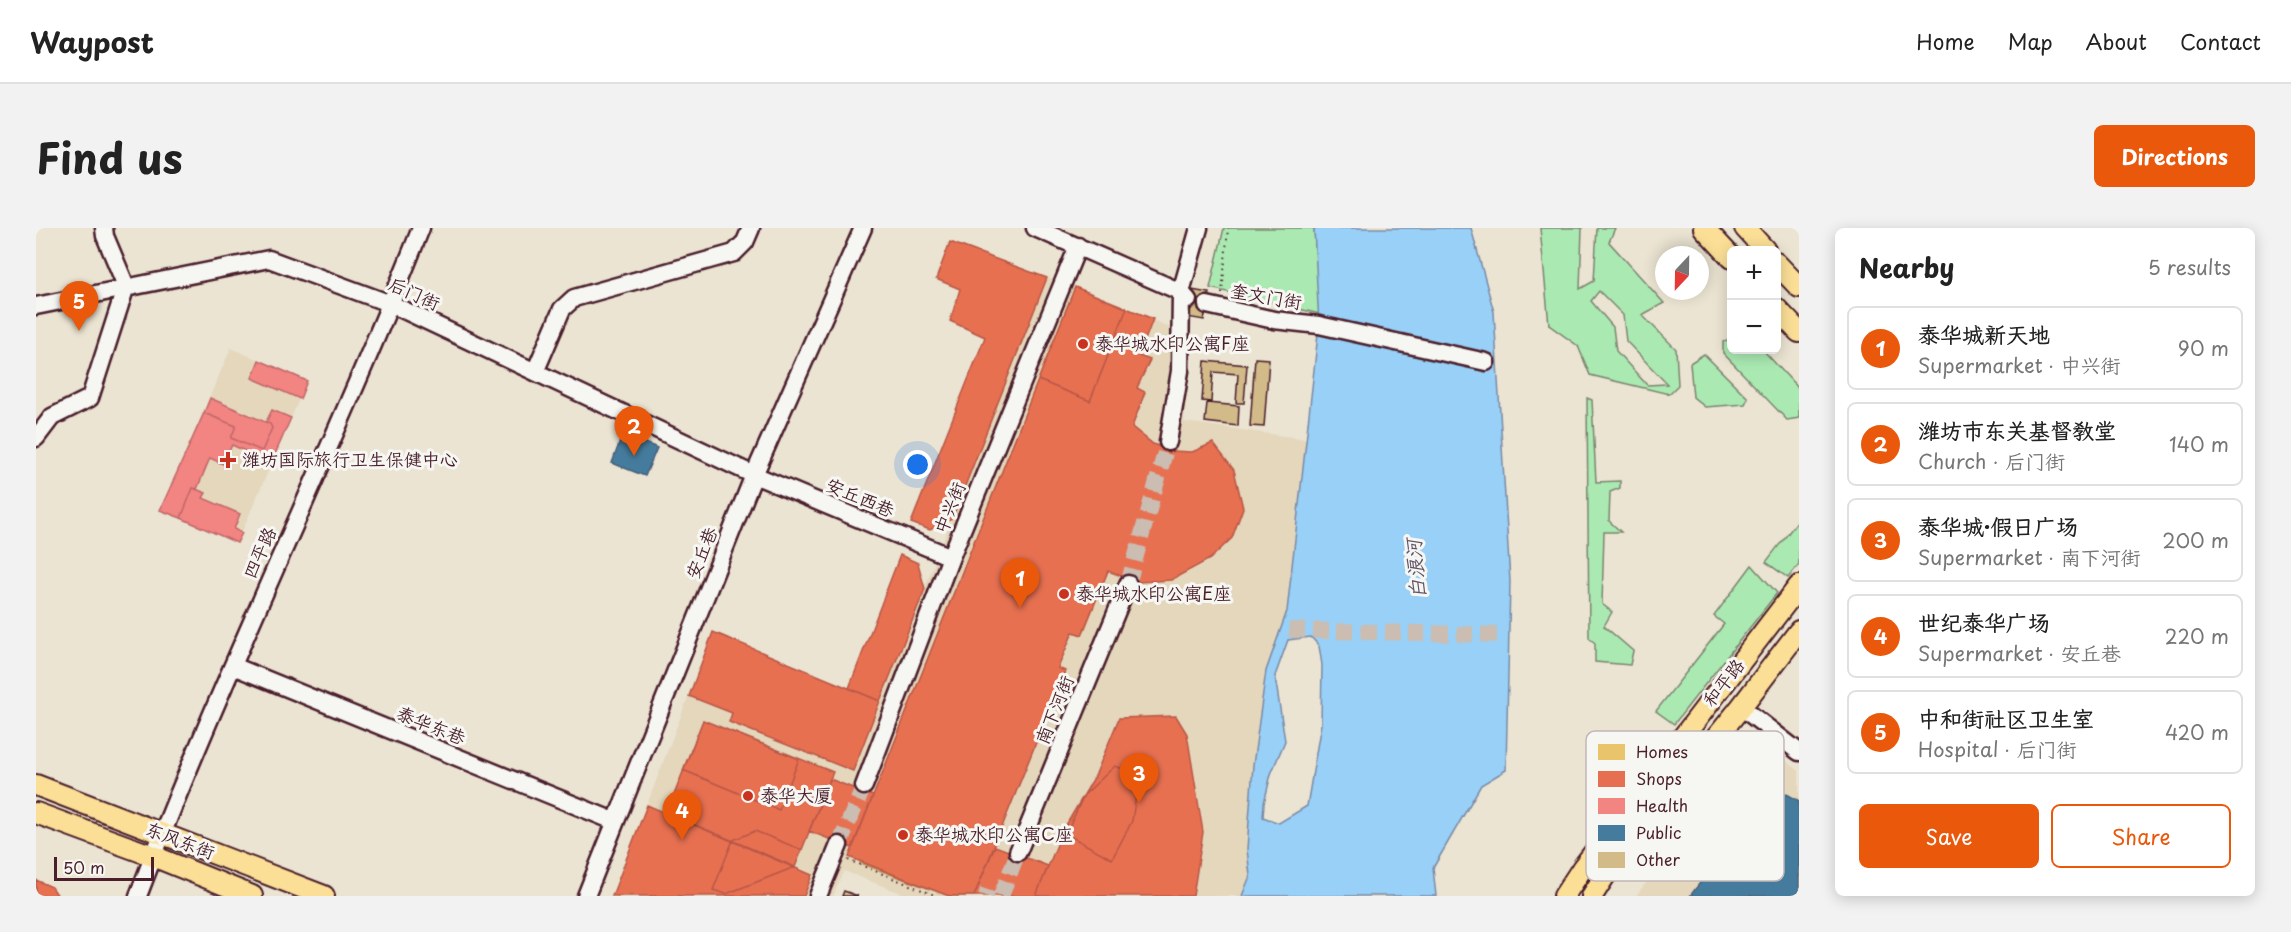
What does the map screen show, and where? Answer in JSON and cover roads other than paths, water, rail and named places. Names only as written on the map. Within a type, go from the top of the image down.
[{"type":"main road","points":[[1704,228],[1727,254]]},
{"type":"main road","points":[[1746,229],[1761,246]]},
{"type":"main road","points":[[1781,268],[1799,287]]},
{"type":"main road","points":[[1781,313],[1799,332]]},
{"type":"main road","name":"和平路","points":[[1688,731],[1799,586]]},
{"type":"main road","name":"和平路","points":[[1722,731],[1799,631]]},
{"type":"main road","name":"东风东街","points":[[36,785],[324,896]]},
{"type":"main road","name":"东风东街","points":[[36,813],[153,856],[252,896]]},
{"type":"main road","name":"和平路","points":[[1564,896],[1586,863]]},
{"type":"main road","name":"和平路","points":[[1592,896],[1601,881]]},
{"type":"street","points":[[36,438],[51,417],[90,398],[126,286],[105,236],[105,228]]},
{"type":"street","name":"四平路","points":[[138,896],[233,666],[391,304],[421,228]]},
{"type":"street","points":[[535,372],[562,309],[574,298],[734,253],[745,242],[751,228]]},
{"type":"street","name":"安丘巷","points":[[586,896],[754,475],[863,228]]},
{"type":"street","points":[[1035,228],[1185,297]]},
{"type":"street","points":[[1168,442],[1180,371],[1185,297],[1199,228]]},
{"type":"street","name":"中兴街","points":[[864,786],[951,557],[1078,246]]},
{"type":"street","name":"后门街","points":[[36,306],[126,286],[269,259],[391,304],[754,475]]},
{"type":"street","name":"奎文门街","points":[[1214,307],[1274,320],[1319,325],[1486,362]]},
{"type":"street","name":"安丘西巷","points":[[754,475],[951,557]]},
{"type":"street","name":"南下河街","points":[[1018,852],[1128,584]]},
{"type":"street","name":"泰华东巷","points":[[233,666],[614,821]]},
{"type":"street","points":[[1741,707],[1772,731]]},
{"type":"street","points":[[1784,740],[1799,752]]},
{"type":"street","points":[[818,896],[837,850]]},
{"type":"water","name":"白浪河","points":[[1314,228],[1471,228],[1494,312],[1510,581],[1506,770],[1481,785],[1433,868],[1436,896],[1242,896],[1250,876],[1247,849],[1253,765],[1266,671],[1287,611],[1319,325]],"holes":[[[1311,637],[1319,646],[1322,665],[1321,724],[1307,806],[1279,823],[1263,817],[1271,774],[1285,741],[1275,676],[1288,640]]]},
{"type":"tunnel","points":[[1128,584],[1168,442]]},
{"type":"tunnel","points":[[1289,630],[1503,635]]},
{"type":"tunnel","points":[[839,845],[864,786]]},
{"type":"tunnel","points":[[1001,896],[1018,852]]},
{"type":"tunnel","points":[[986,896],[988,890]]},
{"type":"place","name":"中和街社区卫生室","points":[[79,331]]},
{"type":"place","name":"泰华城水印公寓F座","points":[[1083,344]]},
{"type":"place","name":"潍坊市东关基督教堂","points":[[634,456]]},
{"type":"place","name":"潍坊国际旅行卫生保健中心","points":[[228,460]]},
{"type":"place","name":"泰华城水印公寓E座","points":[[1064,594]]},
{"type":"place","name":"泰华城新天地","points":[[1020,608]]},
{"type":"place","name":"泰华大厦","points":[[748,796]]},
{"type":"place","name":"泰华城·假日广场","points":[[1139,803]]},
{"type":"place","name":"泰华城水印公寓C座","points":[[903,835]]},
{"type":"place","name":"世纪泰华广场","points":[[682,840]]}]
